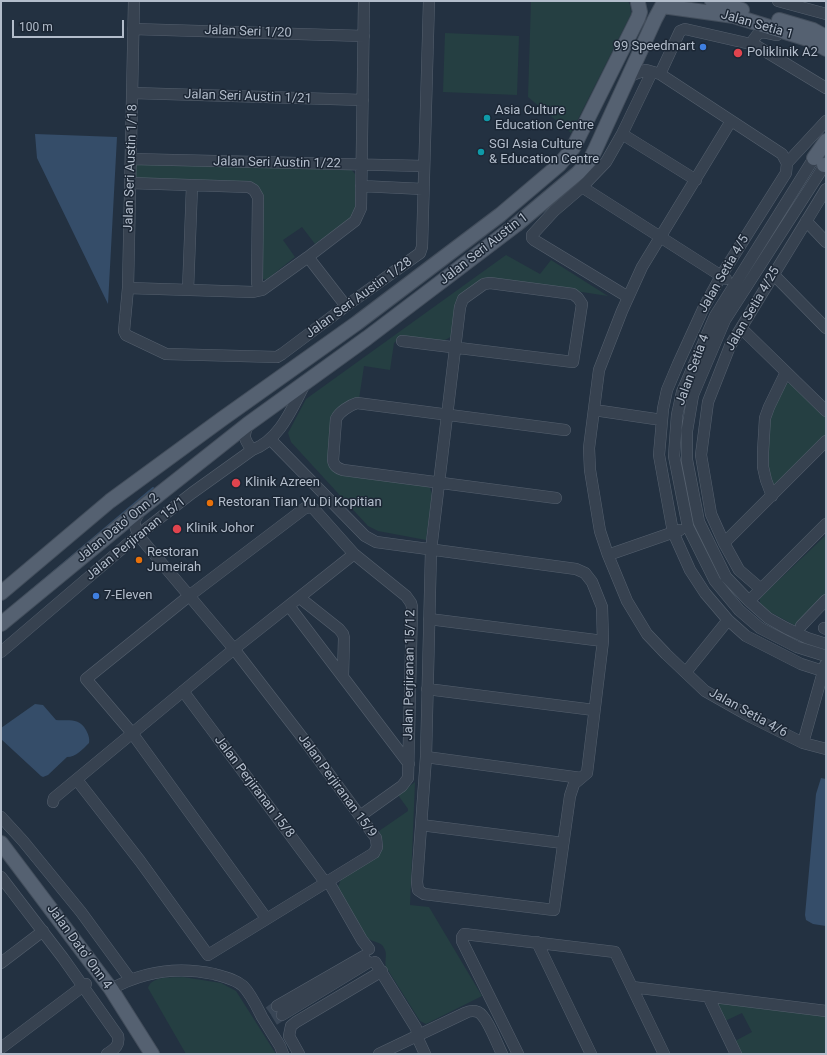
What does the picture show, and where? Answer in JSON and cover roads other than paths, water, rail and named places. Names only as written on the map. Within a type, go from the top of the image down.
[{"type":"main road","name":"Jalan Setia 1","points":[[712,1],[813,30],[826,37]]},
{"type":"main road","name":"Jalan Setia 1","points":[[638,2],[648,10],[656,9],[664,3],[734,16],[811,40],[826,49]]},
{"type":"main road","name":"Jalan Seri Austin 1","points":[[222,419],[357,323],[500,215],[559,165],[573,148],[638,18],[640,12],[638,2]]},
{"type":"main road","name":"Jalan Seri Austin 1","points":[[236,433],[367,338],[516,226],[578,173],[590,160],[654,19],[664,3]]},
{"type":"main road","points":[[822,163],[826,142]]},
{"type":"main road","points":[[222,419],[236,433]]},
{"type":"main road","name":"Jalan Dato' Onn 2","points":[[1,593],[110,501],[222,419]]},
{"type":"main road","name":"Jalan Dato' Onn 2","points":[[1,624],[111,533],[236,433]]},
{"type":"main road","name":"Jalan Dato' Onn 4","points":[[1,843],[90,981],[111,990],[152,1054]]},
{"type":"street","name":"Jalan Seri Austin 1/18","points":[[126,335],[124,331],[128,288],[134,1]]},
{"type":"street","points":[[128,288],[253,292],[262,290],[355,221],[361,208],[364,1]]},
{"type":"street","name":"Jalan Seri Austin 1/28","points":[[126,335],[166,354],[277,357],[420,253],[422,247],[429,1]]},
{"type":"street","points":[[778,1],[826,14]]},
{"type":"street","name":"Jalan Seri 1/20","points":[[133,29],[364,36]]},
{"type":"street","points":[[628,297],[534,240],[532,235],[554,211],[582,187],[606,162],[622,134],[650,76],[682,29],[755,44],[826,88]]},
{"type":"street","points":[[751,44],[756,35],[763,32],[797,40],[803,38]]},
{"type":"street","points":[[629,76],[653,72],[782,154],[787,163],[826,121]]},
{"type":"street","name":"Jalan Seri Austin 1/21","points":[[133,93],[363,100]]},
{"type":"street","name":"Jalan Setia 4/6","points":[[731,121],[642,267],[628,297],[599,370],[589,448],[590,470],[600,531],[608,555],[627,601],[647,634],[705,691],[751,717],[803,743],[826,749]]},
{"type":"street","points":[[622,134],[696,180]]},
{"type":"street","name":"Jalan Setia 4","points":[[826,146],[822,163],[739,287],[715,316],[682,392],[677,415],[674,456],[694,524],[715,581],[740,610],[760,628],[797,647],[826,656]]},
{"type":"street","name":"Jalan Seri Austin 1/22","points":[[130,159],[424,166]]},
{"type":"street","name":"Jalan Setia 4/5","points":[[787,163],[786,173],[721,276],[704,307],[670,383],[663,409],[659,455],[673,532],[690,570],[705,593],[728,620],[746,636],[801,664],[825,668]]},
{"type":"street","points":[[130,183],[249,187],[254,190],[258,197],[257,283],[262,290]]},
{"type":"street","points":[[188,290],[192,186]]},
{"type":"street","points":[[361,186],[423,189]]},
{"type":"street","points":[[582,187],[758,300]]},
{"type":"street","name":"Jalan Setia 4/25","points":[[761,589],[739,570],[724,543],[711,514],[701,455],[708,402],[730,346],[826,189]]},
{"type":"street","points":[[806,221],[826,242]]},
{"type":"street","points":[[308,257],[346,306]]},
{"type":"street","points":[[773,274],[826,328]]},
{"type":"street","points":[[270,439],[365,536],[376,542],[431,550],[576,569],[585,573],[592,582],[602,607],[603,641],[586,773],[574,784],[570,796],[554,910],[424,894],[418,890],[417,882],[426,757],[431,550],[455,347],[461,303],[463,299],[484,284],[490,283],[573,294],[582,304],[573,362],[455,347],[402,341]]},
{"type":"street","points":[[741,328],[826,411]]},
{"type":"street","points":[[772,496],[763,467],[765,418],[786,372]]},
{"type":"street","name":"Jalan Perjiranan 15/1","points":[[1,652],[138,535],[192,493],[252,450],[260,447],[270,439],[279,430],[306,382]]},
{"type":"street","points":[[556,498],[343,470],[334,464],[333,460],[336,419],[338,415],[354,404],[357,404],[566,430]]},
{"type":"street","points":[[594,410],[662,420]]},
{"type":"street","points":[[248,424],[244,433],[245,438],[252,450]]},
{"type":"street","points":[[724,543],[826,441]]},
{"type":"street","points":[[138,535],[134,522],[143,507]]},
{"type":"street","name":"Jalan Perjiranan 15/12","points":[[189,596],[310,508],[354,554],[406,596],[411,603],[409,764]]},
{"type":"street","points":[[608,555],[694,524]]},
{"type":"street","name":"Jalan Setia 4","points":[[694,524],[726,577],[749,601],[768,618],[807,638],[826,644]]},
{"type":"street","points":[[749,601],[826,524]]},
{"type":"street","points":[[111,533],[119,530],[128,530],[138,535]]},
{"type":"street","name":"Jalan Perjiranan 15/9","points":[[77,780],[140,861],[208,955],[376,851],[377,847],[376,838],[305,741],[234,649],[138,535]]},
{"type":"street","points":[[53,802],[54,798],[132,733],[234,649],[354,554]]},
{"type":"street","points":[[189,596],[86,679],[132,733],[266,918]]},
{"type":"street","points":[[300,598],[339,629],[343,634],[343,676]]},
{"type":"street","points":[[800,626],[826,600]]},
{"type":"street","points":[[289,606],[409,764],[408,778],[406,782],[360,816]]},
{"type":"street","points":[[429,619],[603,641]]},
{"type":"street","points":[[686,672],[728,620]]},
{"type":"street","points":[[803,743],[825,668]]},
{"type":"street","points":[[427,689],[594,710]]},
{"type":"street","name":"Jalan Perjiranan 15/8","points":[[183,691],[326,882],[331,886],[362,940],[369,957],[382,971],[416,1028],[419,1041],[425,1054]]},
{"type":"street","points":[[426,757],[581,778]]},
{"type":"street","points":[[1,817],[23,841],[81,912],[130,979]]},
{"type":"street","points":[[421,825],[563,843]]},
{"type":"street","points":[[1,877],[44,931],[90,981],[119,1040],[118,1046],[107,1054]]},
{"type":"street","points":[[1,963],[44,931]]},
{"type":"street","points":[[518,1054],[462,941],[464,934],[467,933],[615,952],[664,1054]]},
{"type":"street","points":[[537,942],[591,1054]]},
{"type":"street","points":[[272,1016],[369,957]]},
{"type":"street","points":[[111,990],[130,979],[170,970],[190,970],[221,976],[238,982],[272,1016],[283,1054]]},
{"type":"street","points":[[299,1054],[289,1036],[291,1026],[382,971]]},
{"type":"street","points":[[1,1048],[90,981]]},
{"type":"street","points":[[632,987],[826,1012]]},
{"type":"street","points":[[708,996],[736,1054]]},
{"type":"street","points":[[379,1054],[465,1012],[471,1011],[478,1012],[484,1018],[502,1054]]},
{"type":"water","points":[[35,134],[117,137],[108,304],[37,158]]},
{"type":"water","points":[[35,704],[43,705],[56,720],[77,721],[86,730],[89,739],[89,743],[79,752],[73,756],[67,757],[48,775],[43,777],[1,739],[1,728]]},
{"type":"water","points":[[821,778],[826,779],[826,926],[813,924],[806,920],[805,915],[816,794]]},
{"type":"waterway","points":[[21,599],[153,488]]},
{"type":"tunnel","points":[[269,1012],[277,1006]]},
{"type":"tunnel","points":[[274,1020],[282,1015]]},
{"type":"place","name":"99 Speedmart","points":[[703,47]]},
{"type":"place","name":"Poliklinik A2","points":[[738,53]]},
{"type":"place","name":"Asia Culture Education Centre","points":[[487,118]]},
{"type":"place","name":"SGI Asia Culture & Education Centre","points":[[481,152]]},
{"type":"place","name":"Klinik Azreen","points":[[236,483]]},
{"type":"place","name":"Restoran Tian Yu Di Kopitian","points":[[210,503]]},
{"type":"place","name":"Klinik Johor","points":[[177,529]]},
{"type":"place","name":"Restoran Jumeirah","points":[[139,560]]},
{"type":"place","name":"7-Eleven","points":[[96,596]]}]
